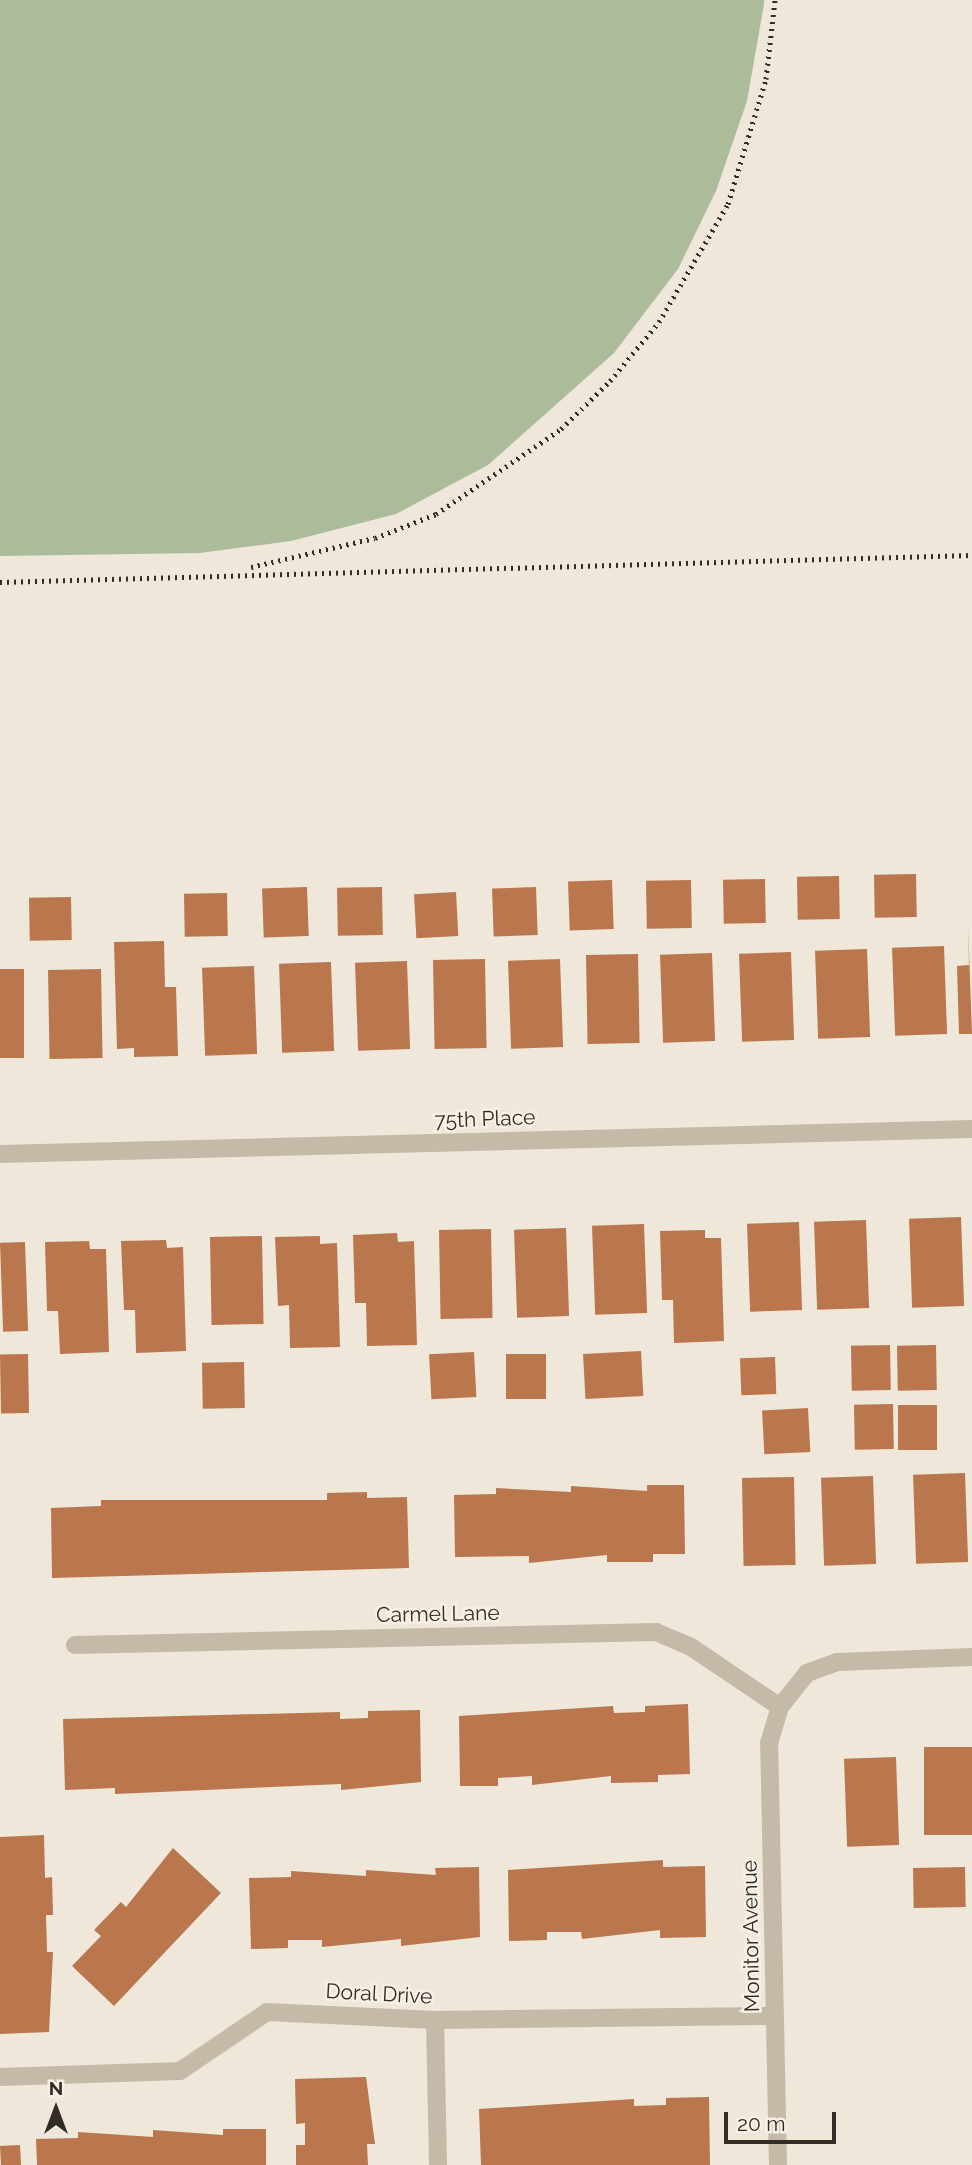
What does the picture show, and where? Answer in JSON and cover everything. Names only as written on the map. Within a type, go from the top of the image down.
[{"type":"street","name":"75th Place","points":[[0,1154],[972,1129]]},
{"type":"street","name":"Carmel Lane","points":[[75,1645],[656,1632],[691,1647],[780,1707]]},
{"type":"street","points":[[780,1707],[807,1673],[836,1662],[972,1657]]},
{"type":"street","name":"Monitor Avenue","points":[[778,2165],[769,1743],[780,1707]]},
{"type":"street","name":"Doral Drive","points":[[0,2077],[180,2071],[267,2012],[435,2020],[775,2016]]},
{"type":"street","points":[[435,2020],[438,2165]]},
{"type":"green space","points":[[0,0],[764,0],[764,4],[747,101],[716,191],[678,269],[614,353],[488,465],[396,514],[291,541],[200,553],[0,556]]},
{"type":"building","points":[[916,874],[917,917],[875,918],[874,875]]},
{"type":"building","points":[[839,876],[840,919],[798,920],[797,877]]},
{"type":"building","points":[[765,879],[766,923],[724,924],[723,880]]},
{"type":"building","points":[[612,880],[614,929],[570,931],[568,882]]},
{"type":"building","points":[[691,880],[692,928],[647,929],[646,881]]},
{"type":"building","points":[[307,887],[309,936],[264,938],[262,889]]},
{"type":"building","points":[[382,887],[383,935],[338,936],[337,888]]},
{"type":"building","points":[[536,887],[538,935],[494,937],[492,889]]},
{"type":"building","points":[[456,892],[458,936],[416,938],[414,894]]},
{"type":"building","points":[[227,893],[228,936],[185,937],[184,894]]},
{"type":"building","points":[[71,897],[72,940],[30,941],[29,898]]},
{"type":"building","points":[[968,922],[972,1034],[959,1034],[957,966],[969,965]]},
{"type":"building","points":[[164,941],[165,987],[176,987],[178,1056],[134,1057],[134,1048],[117,1049],[114,942]]},
{"type":"building","points":[[944,946],[947,1034],[895,1036],[892,948]]},
{"type":"building","points":[[867,949],[870,1037],[818,1039],[815,951]]},
{"type":"building","points":[[791,952],[794,1040],[742,1042],[739,954]]},
{"type":"building","points":[[712,953],[715,1041],[663,1043],[660,955]]},
{"type":"building","points":[[638,954],[640,1043],[588,1044],[586,955]]},
{"type":"building","points":[[485,959],[487,1048],[435,1049],[433,960]]},
{"type":"building","points":[[560,959],[563,1047],[511,1049],[508,961]]},
{"type":"building","points":[[407,961],[410,1049],[358,1051],[355,963]]},
{"type":"building","points":[[331,962],[334,1051],[282,1053],[279,964]]},
{"type":"building","points":[[254,966],[257,1054],[205,1056],[202,968]]},
{"type":"building","points":[[0,969],[24,969],[24,1058],[0,1058]]},
{"type":"building","points":[[101,969],[103,1058],[50,1059],[48,970]]},
{"type":"building","points":[[961,1217],[964,1306],[912,1308],[909,1219]]},
{"type":"building","points":[[866,1220],[869,1308],[817,1310],[814,1222]]},
{"type":"building","points":[[799,1222],[802,1310],[750,1312],[747,1224]]},
{"type":"building","points":[[644,1224],[647,1313],[595,1315],[592,1226]]},
{"type":"building","points":[[566,1228],[569,1316],[517,1318],[514,1230]]},
{"type":"building","points":[[491,1229],[493,1318],[441,1319],[439,1230]]},
{"type":"building","points":[[705,1230],[705,1238],[721,1238],[724,1341],[674,1343],[673,1300],[662,1300],[660,1231]]},
{"type":"building","points":[[397,1233],[398,1242],[414,1241],[417,1345],[367,1346],[366,1303],[355,1303],[353,1235]]},
{"type":"building","points":[[262,1236],[264,1324],[212,1325],[210,1237]]},
{"type":"building","points":[[320,1236],[320,1244],[337,1243],[340,1347],[290,1348],[289,1305],[278,1306],[275,1237]]},
{"type":"building","points":[[166,1240],[167,1248],[183,1247],[186,1351],[136,1353],[135,1310],[124,1310],[121,1241]]},
{"type":"building","points":[[89,1241],[90,1249],[106,1249],[109,1352],[60,1354],[58,1311],[47,1311],[45,1242]]},
{"type":"building","points":[[25,1242],[28,1331],[3,1332],[0,1243]]},
{"type":"building","points":[[890,1345],[891,1390],[852,1391],[851,1346]]},
{"type":"building","points":[[936,1345],[937,1390],[898,1391],[897,1346]]},
{"type":"building","points":[[641,1351],[643,1396],[585,1399],[583,1354]]},
{"type":"building","points":[[474,1352],[476,1397],[431,1399],[429,1354]]},
{"type":"building","points":[[0,1354],[28,1354],[29,1413],[1,1413]]},
{"type":"building","points":[[506,1354],[546,1354],[546,1399],[506,1399]]},
{"type":"building","points":[[775,1357],[776,1394],[741,1395],[740,1358]]},
{"type":"building","points":[[244,1362],[245,1408],[203,1409],[202,1363]]},
{"type":"building","points":[[893,1404],[894,1449],[855,1450],[854,1405]]},
{"type":"building","points":[[898,1405],[937,1405],[937,1450],[898,1450]]},
{"type":"building","points":[[808,1408],[810,1452],[764,1454],[762,1410]]},
{"type":"building","points":[[965,1473],[968,1562],[916,1564],[913,1475]]},
{"type":"building","points":[[873,1476],[876,1564],[824,1566],[821,1478]]},
{"type":"building","points":[[794,1477],[796,1565],[744,1566],[742,1478]]},
{"type":"building","points":[[647,1485],[684,1485],[685,1554],[653,1554],[653,1562],[607,1562],[607,1555],[529,1563],[529,1556],[455,1557],[454,1495],[496,1494],[496,1488],[571,1492],[571,1486],[647,1491]]},
{"type":"building","points":[[367,1492],[367,1498],[407,1497],[409,1568],[52,1578],[51,1508],[101,1506],[101,1500],[327,1500],[327,1493]]},
{"type":"building","points":[[688,1704],[690,1774],[658,1775],[658,1782],[611,1783],[611,1776],[532,1785],[532,1776],[498,1778],[498,1786],[460,1786],[459,1716],[613,1706],[614,1713],[645,1712],[645,1706]]},
{"type":"building","points":[[420,1710],[421,1782],[341,1790],[341,1784],[115,1794],[115,1788],[65,1790],[63,1719],[340,1712],[340,1719],[368,1718],[368,1711]]},
{"type":"building","points":[[924,1747],[972,1747],[972,1835],[924,1835]]},
{"type":"building","points":[[896,1757],[899,1845],[847,1847],[844,1759]]},
{"type":"building","points":[[44,1835],[45,1878],[52,1877],[53,1915],[46,1915],[47,1952],[53,1952],[49,2032],[0,2034],[0,1837]]},
{"type":"building","points":[[173,1848],[221,1893],[114,2006],[72,1966],[101,1936],[94,1930],[121,1902],[126,1907]]},
{"type":"building","points":[[663,1860],[663,1867],[705,1866],[706,1937],[660,1938],[660,1930],[582,1939],[581,1932],[547,1932],[547,1940],[509,1941],[508,1870]]},
{"type":"building","points":[[479,1867],[480,1937],[401,1946],[401,1939],[322,1947],[322,1940],[288,1940],[288,1948],[251,1949],[249,1878],[291,1877],[291,1871],[366,1876],[366,1870],[436,1875],[435,1868]]},
{"type":"building","points":[[965,1867],[966,1907],[914,1908],[913,1868]]},
{"type":"building","points":[[366,2077],[375,2144],[367,2144],[368,2165],[296,2165],[296,2145],[305,2145],[305,2123],[296,2124],[295,2079]]},
{"type":"building","points":[[709,2097],[710,2165],[481,2165],[479,2109],[634,2099],[634,2106],[666,2105],[666,2098]]},
{"type":"building","points":[[223,2129],[266,2129],[266,2165],[37,2165],[36,2139],[78,2138],[78,2132],[153,2137],[153,2130],[223,2135]]},
{"type":"building","points":[[20,2145],[21,2165],[1,2165],[0,2146]]},
{"type":"railway","points":[[251,567],[375,538],[436,514],[561,429],[610,381],[659,322],[728,204],[766,79],[775,0]]},
{"type":"railway","points":[[0,582],[972,555]]}]
